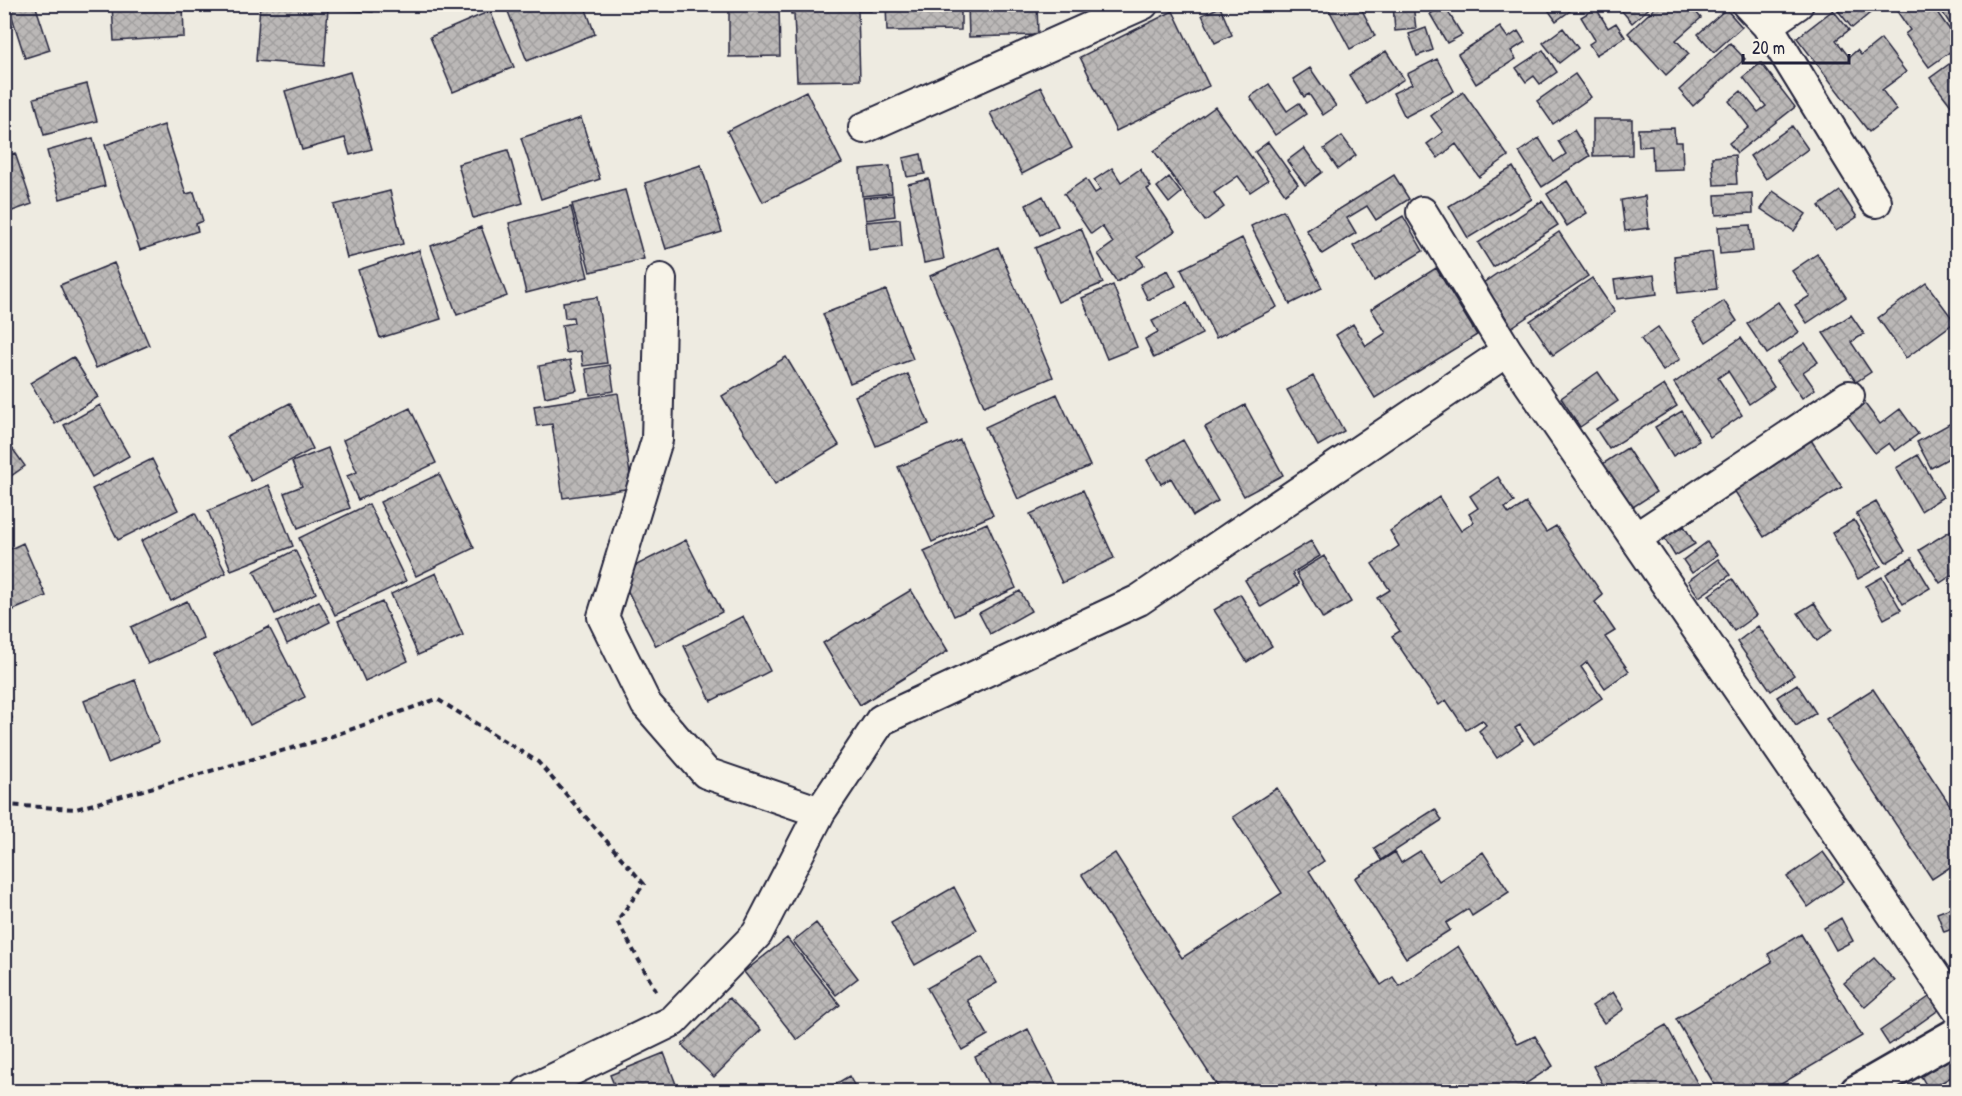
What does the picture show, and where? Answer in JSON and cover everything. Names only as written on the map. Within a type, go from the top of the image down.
[{"type":"main road","points":[[1857,1092],[1958,1034]]},
{"type":"street","points":[[864,128],[1143,4]]},
{"type":"street","points":[[1798,4],[1757,15],[1876,202]]},
{"type":"street","points":[[1422,212],[1507,351],[1958,1010]]},
{"type":"street","points":[[661,279],[657,440],[603,617],[646,704],[706,773],[820,812]]},
{"type":"street","points":[[527,1092],[673,1022],[757,934],[820,812],[881,720],[1139,600],[1507,351]]},
{"type":"street","points":[[1636,538],[1849,396]]},
{"type":"path","points":[[4,805],[76,809],[324,739],[437,699],[538,762],[644,884],[617,921],[673,1022]]},
{"type":"building","points":[[8,4],[35,4],[50,50],[25,58]]},
{"type":"building","points":[[112,4],[183,4],[184,37],[114,41]]},
{"type":"building","points":[[260,4],[374,4],[373,12],[328,9],[324,66],[256,61]]},
{"type":"building","points":[[519,4],[584,4],[595,34],[527,61],[507,9]]},
{"type":"building","points":[[729,4],[779,4],[780,56],[729,57]]},
{"type":"building","points":[[790,4],[871,4],[871,11],[858,11],[860,80],[797,81],[794,14],[791,14]]},
{"type":"building","points":[[886,4],[961,4],[961,30],[887,31]]},
{"type":"building","points":[[968,4],[1037,4],[1038,35],[969,37]]},
{"type":"building","points":[[1326,4],[1359,4],[1375,36],[1350,49]]},
{"type":"building","points":[[1393,4],[1413,4],[1416,29],[1395,31]]},
{"type":"building","points":[[1499,4],[1513,4],[1514,6],[1503,11]]},
{"type":"building","points":[[1544,4],[1571,4],[1574,8],[1556,21]]},
{"type":"building","points":[[1629,4],[1654,4],[1632,23],[1622,11]]},
{"type":"building","points":[[1659,4],[1689,4],[1701,18],[1676,40],[1689,54],[1666,75],[1628,33]]},
{"type":"building","points":[[1841,4],[1881,4],[1852,28],[1836,8]]},
{"type":"building","points":[[1892,4],[1923,4],[1924,7],[1931,4],[1958,41],[1958,46],[1929,67],[1905,34],[1910,30]]},
{"type":"building","points":[[1937,4],[1958,4],[1958,36]]},
{"type":"building","points":[[1444,5],[1462,35],[1447,43],[1430,14]]},
{"type":"building","points":[[1220,7],[1232,35],[1215,43],[1202,15]]},
{"type":"building","points":[[1596,8],[1608,28],[1616,23],[1625,37],[1596,55],[1589,44],[1595,40],[1581,17]]},
{"type":"building","points":[[1726,9],[1742,27],[1714,52],[1698,34]]},
{"type":"building","points":[[1833,10],[1849,30],[1836,40],[1849,57],[1857,50],[1861,55],[1881,39],[1906,72],[1882,90],[1897,110],[1869,132],[1797,38]]},
{"type":"building","points":[[490,11],[514,67],[453,92],[430,37]]},
{"type":"building","points":[[1173,11],[1209,86],[1116,131],[1080,57]]},
{"type":"building","points":[[1500,27],[1508,38],[1518,31],[1525,42],[1511,51],[1516,59],[1476,84],[1458,54]]},
{"type":"building","points":[[1426,28],[1433,50],[1417,56],[1409,34]]},
{"type":"building","points":[[1563,28],[1578,48],[1559,63],[1543,43]]},
{"type":"building","points":[[1730,43],[1745,59],[1693,106],[1679,90]]},
{"type":"building","points":[[1543,50],[1557,72],[1540,84],[1534,76],[1526,82],[1516,68]]},
{"type":"building","points":[[1386,51],[1404,79],[1367,104],[1349,75]]},
{"type":"building","points":[[1437,59],[1454,91],[1405,117],[1393,93],[1412,84],[1407,74]]},
{"type":"building","points":[[1952,62],[1958,66],[1958,115],[1930,78]]},
{"type":"building","points":[[1761,63],[1795,107],[1737,153],[1729,143],[1749,127],[1729,101],[1741,91],[1758,112],[1766,106],[1743,77]]},
{"type":"building","points":[[1310,68],[1336,106],[1323,115],[1309,94],[1304,97],[1293,79]]},
{"type":"building","points":[[350,72],[372,149],[350,155],[345,138],[302,150],[285,91]]},
{"type":"building","points":[[1575,74],[1591,97],[1553,124],[1537,101]]},
{"type":"building","points":[[87,84],[97,121],[44,135],[34,98]]},
{"type":"building","points":[[1269,84],[1287,111],[1299,103],[1306,114],[1275,135],[1250,97]]},
{"type":"building","points":[[1041,87],[1072,148],[1022,174],[990,113]]},
{"type":"building","points":[[806,91],[842,163],[763,202],[727,131]]},
{"type":"building","points":[[1463,92],[1508,156],[1479,177],[1456,144],[1438,158],[1427,144],[1443,132],[1431,116]]},
{"type":"building","points":[[1215,107],[1268,180],[1250,192],[1238,176],[1214,193],[1224,207],[1205,221],[1154,151]]},
{"type":"building","points":[[581,118],[600,179],[541,199],[521,138]]},
{"type":"building","points":[[1593,119],[1632,119],[1632,155],[1593,156]]},
{"type":"building","points":[[164,125],[186,194],[194,192],[203,221],[196,224],[198,231],[140,250],[105,145]]},
{"type":"building","points":[[1792,126],[1808,149],[1766,179],[1750,156]]},
{"type":"building","points":[[1674,128],[1675,142],[1682,142],[1683,169],[1653,170],[1652,146],[1639,147],[1638,129]]},
{"type":"building","points":[[1574,130],[1590,156],[1542,187],[1519,152],[1539,138],[1554,162],[1566,154],[1558,141]]},
{"type":"building","points":[[1342,136],[1356,155],[1338,169],[1324,149]]},
{"type":"building","points":[[93,138],[105,186],[60,199],[47,151]]},
{"type":"building","points":[[1268,142],[1298,184],[1285,194],[1255,152]]},
{"type":"building","points":[[1304,148],[1322,172],[1305,185],[1287,161]]},
{"type":"building","points":[[508,150],[523,203],[473,218],[458,164]]},
{"type":"building","points":[[15,153],[32,204],[4,214],[4,157]]},
{"type":"building","points":[[921,154],[925,174],[907,177],[903,158]]},
{"type":"building","points":[[1735,155],[1737,184],[1714,185],[1712,157]]},
{"type":"building","points":[[701,165],[722,232],[666,249],[645,183]]},
{"type":"building","points":[[890,166],[892,193],[862,196],[860,169]]},
{"type":"building","points":[[1513,167],[1532,199],[1468,238],[1449,206]]},
{"type":"building","points":[[1112,168],[1121,182],[1140,169],[1151,187],[1147,189],[1175,231],[1138,256],[1144,265],[1117,282],[1098,254],[1113,243],[1102,226],[1091,234],[1064,194],[1086,179],[1095,193],[1100,190],[1094,180]]},
{"type":"building","points":[[1394,175],[1409,199],[1376,220],[1367,206],[1347,218],[1356,233],[1322,254],[1306,230]]},
{"type":"building","points":[[1169,177],[1181,193],[1169,203],[1157,187]]},
{"type":"building","points":[[929,179],[944,259],[924,263],[908,184]]},
{"type":"building","points":[[1567,181],[1587,213],[1567,226],[1547,194]]},
{"type":"building","points":[[625,190],[644,259],[590,272],[572,204]]},
{"type":"building","points":[[390,191],[403,244],[347,258],[334,205]]},
{"type":"building","points":[[1773,191],[1806,214],[1794,231],[1761,209]]},
{"type":"building","points":[[1840,191],[1857,217],[1836,231],[1819,206]]},
{"type":"building","points":[[1752,193],[1753,213],[1716,215],[1715,195]]},
{"type":"building","points":[[893,195],[895,216],[866,220],[863,198]]},
{"type":"building","points":[[1043,196],[1058,226],[1040,235],[1026,205]]},
{"type":"building","points":[[1645,196],[1649,228],[1625,231],[1621,200]]},
{"type":"building","points":[[1542,201],[1558,225],[1493,267],[1478,243]]},
{"type":"building","points":[[571,207],[588,277],[526,293],[509,223]]},
{"type":"building","points":[[1283,210],[1322,288],[1290,304],[1251,226]]},
{"type":"building","points":[[1403,216],[1423,251],[1374,281],[1353,246]]},
{"type":"building","points":[[900,219],[902,247],[869,251],[866,222]]},
{"type":"building","points":[[1750,225],[1753,251],[1720,254],[1718,227]]},
{"type":"building","points":[[481,227],[507,296],[457,315],[431,246]]},
{"type":"building","points":[[1081,228],[1103,283],[1058,302],[1035,248]]},
{"type":"building","points":[[1559,232],[1588,276],[1512,327],[1483,283]]},
{"type":"building","points":[[1242,238],[1277,307],[1216,338],[1181,269]]},
{"type":"building","points":[[998,247],[1053,377],[984,406],[930,276]]},
{"type":"building","points":[[419,250],[441,319],[380,338],[358,270]]},
{"type":"building","points":[[1712,252],[1717,289],[1678,293],[1674,256]]},
{"type":"building","points":[[1817,254],[1846,297],[1807,323],[1795,305],[1810,296],[1792,271]]},
{"type":"building","points":[[114,263],[149,345],[96,368],[60,285]]},
{"type":"building","points":[[1436,268],[1477,335],[1375,398],[1336,335],[1353,324],[1366,346],[1386,333],[1371,309]]},
{"type":"building","points":[[1168,270],[1176,286],[1148,300],[1140,284]]},
{"type":"building","points":[[1654,275],[1657,294],[1617,299],[1614,280]]},
{"type":"building","points":[[1592,278],[1615,312],[1553,355],[1530,321]]},
{"type":"building","points":[[1926,283],[1955,322],[1906,358],[1878,318]]},
{"type":"building","points":[[1113,285],[1137,347],[1107,359],[1082,298]]},
{"type":"building","points":[[886,290],[913,359],[850,383],[823,314]]},
{"type":"building","points":[[597,297],[607,363],[583,366],[581,351],[566,353],[562,325],[574,323],[573,317],[565,318],[563,302]]},
{"type":"building","points":[[1724,301],[1737,321],[1706,342],[1693,322]]},
{"type":"building","points":[[1778,302],[1799,332],[1767,354],[1747,324]]},
{"type":"building","points":[[1187,303],[1202,334],[1154,358],[1145,339],[1158,332],[1152,321]]},
{"type":"building","points":[[1851,315],[1864,334],[1851,342],[1871,372],[1856,382],[1823,333]]},
{"type":"building","points":[[1658,327],[1680,359],[1663,371],[1641,339]]},
{"type":"building","points":[[1741,338],[1774,387],[1749,404],[1728,371],[1718,378],[1742,415],[1710,437],[1674,383]]},
{"type":"building","points":[[1805,343],[1818,362],[1803,372],[1815,389],[1802,398],[1777,362]]},
{"type":"building","points":[[73,357],[98,397],[55,424],[30,383]]},
{"type":"building","points":[[786,357],[839,445],[775,484],[722,396]]},
{"type":"building","points":[[570,360],[577,390],[545,397],[539,366]]},
{"type":"building","points":[[610,365],[614,391],[590,395],[586,369]]},
{"type":"building","points":[[1598,372],[1618,401],[1580,427],[1561,398]]},
{"type":"building","points":[[908,374],[929,424],[876,446],[855,396]]},
{"type":"building","points":[[1313,376],[1344,431],[1318,446],[1287,390]]},
{"type":"building","points":[[1664,385],[1677,406],[1609,449],[1596,429]]},
{"type":"building","points":[[618,393],[632,488],[563,498],[552,424],[537,426],[534,406]]},
{"type":"building","points":[[1057,394],[1090,466],[1018,499],[985,427]]},
{"type":"building","points":[[290,403],[313,449],[251,481],[227,436]]},
{"type":"building","points":[[1865,404],[1880,424],[1900,409],[1918,434],[1895,451],[1889,443],[1875,453],[1848,416]]},
{"type":"building","points":[[100,405],[129,456],[92,477],[64,425]]},
{"type":"building","points":[[1245,405],[1283,475],[1244,496],[1205,427]]},
{"type":"building","points":[[410,408],[436,463],[358,500],[347,476],[357,472],[343,440]]},
{"type":"building","points":[[1682,411],[1699,441],[1673,456],[1655,427]]},
{"type":"building","points":[[1958,419],[1958,453],[1931,468],[1917,442]]},
{"type":"building","points":[[960,440],[993,515],[932,542],[898,467]]},
{"type":"building","points":[[1183,440],[1218,501],[1193,516],[1171,478],[1161,484],[1147,460]]},
{"type":"building","points":[[1811,440],[1842,487],[1764,537],[1734,490]]},
{"type":"building","points":[[12,448],[25,466],[4,481],[4,453]]},
{"type":"building","points":[[328,448],[350,508],[298,528],[284,493],[302,486],[292,462]]},
{"type":"building","points":[[1627,448],[1656,492],[1630,509],[1601,465]]},
{"type":"building","points":[[1918,455],[1943,497],[1921,511],[1896,468]]},
{"type":"building","points":[[152,459],[178,510],[118,540],[92,489]]},
{"type":"building","points":[[439,474],[474,548],[416,576],[380,502]]},
{"type":"building","points":[[1498,477],[1514,502],[1505,508],[1509,514],[1526,503],[1546,532],[1556,526],[1603,595],[1595,602],[1615,631],[1605,637],[1629,671],[1605,688],[1587,662],[1581,667],[1602,698],[1534,744],[1520,725],[1515,728],[1523,740],[1497,758],[1479,731],[1486,725],[1482,720],[1466,730],[1446,700],[1439,705],[1392,636],[1400,631],[1377,598],[1390,590],[1372,564],[1399,546],[1390,531],[1439,497],[1461,531],[1474,522],[1469,514],[1478,508],[1470,496]]},
{"type":"building","points":[[269,485],[293,546],[231,570],[208,511]]},
{"type":"building","points":[[1083,490],[1114,558],[1062,583],[1030,514]]},
{"type":"building","points":[[1876,502],[1905,551],[1886,563],[1856,513]]},
{"type":"building","points":[[369,504],[406,581],[335,615],[299,538]]},
{"type":"building","points":[[195,513],[226,573],[171,601],[141,541]]},
{"type":"building","points":[[1854,520],[1881,566],[1858,579],[1832,533]]},
{"type":"building","points":[[987,523],[1016,588],[954,616],[924,551]]},
{"type":"building","points":[[1684,526],[1695,544],[1675,556],[1664,538]]},
{"type":"building","points":[[1958,526],[1958,571],[1940,583],[1919,550]]},
{"type":"building","points":[[686,540],[722,612],[656,646],[619,574]]},
{"type":"building","points":[[1311,541],[1320,556],[1292,573],[1299,584],[1261,607],[1245,580]]},
{"type":"building","points":[[1707,542],[1717,555],[1692,573],[1683,560]]},
{"type":"building","points":[[23,543],[46,596],[4,614],[4,552]]},
{"type":"building","points":[[295,550],[316,593],[275,614],[254,571]]},
{"type":"building","points":[[1324,556],[1351,602],[1323,619],[1296,573]]},
{"type":"building","points":[[1912,558],[1930,588],[1903,604],[1886,574]]},
{"type":"building","points":[[1718,559],[1730,575],[1699,597],[1688,581]]},
{"type":"building","points":[[436,573],[463,635],[418,655],[391,594]]},
{"type":"building","points":[[1882,577],[1901,610],[1884,619],[1866,586]]},
{"type":"building","points":[[1732,579],[1756,615],[1734,631],[1709,595]]},
{"type":"building","points":[[911,590],[948,651],[860,705],[823,643]]},
{"type":"building","points":[[1020,591],[1031,611],[990,634],[979,613]]},
{"type":"building","points":[[1240,594],[1272,646],[1247,662],[1214,610]]},
{"type":"building","points":[[187,601],[204,639],[148,664],[131,627]]},
{"type":"building","points":[[319,601],[330,622],[287,644],[277,622]]},
{"type":"building","points":[[382,602],[408,661],[365,681],[338,621]]},
{"type":"building","points":[[1814,603],[1832,630],[1817,641],[1798,613]]},
{"type":"building","points":[[743,616],[770,671],[711,701],[684,646]]},
{"type":"building","points":[[1758,626],[1794,675],[1771,691],[1737,642]]},
{"type":"building","points":[[269,627],[305,697],[250,725],[214,655]]},
{"type":"building","points":[[135,680],[159,742],[108,763],[84,701]]},
{"type":"building","points":[[1797,684],[1816,713],[1796,726],[1777,697]]},
{"type":"building","points":[[1873,689],[1958,817],[1958,862],[1932,879],[1826,719]]},
{"type":"building","points":[[4,702],[12,718],[4,722]]},
{"type":"building","points":[[1277,788],[1324,861],[1309,871],[1381,985],[1393,977],[1399,986],[1458,946],[1518,1044],[1535,1036],[1553,1066],[1513,1092],[1221,1092],[1082,875],[1115,853],[1182,958],[1282,893],[1233,817]]},
{"type":"building","points":[[1435,809],[1442,820],[1381,860],[1374,848]]},
{"type":"building","points":[[1420,851],[1439,881],[1483,852],[1509,892],[1472,916],[1468,909],[1446,923],[1450,930],[1406,958],[1355,878],[1395,852],[1401,863]]},
{"type":"building","points":[[1823,852],[1844,881],[1808,907],[1787,877]]},
{"type":"building","points":[[954,887],[977,930],[915,965],[891,923]]},
{"type":"building","points":[[1958,905],[1958,927],[1944,932],[1937,913]]},
{"type":"building","points":[[1841,918],[1853,941],[1836,950],[1824,928]]},
{"type":"building","points":[[816,923],[858,978],[836,995],[793,941]]},
{"type":"building","points":[[1801,934],[1862,1036],[1768,1092],[1719,1092],[1676,1019],[1772,962],[1768,954]]},
{"type":"building","points":[[787,938],[840,1005],[797,1040],[744,972]]},
{"type":"building","points":[[982,957],[997,983],[967,1000],[988,1035],[962,1050],[927,988]]},
{"type":"building","points":[[1874,958],[1895,981],[1865,1007],[1844,983]]},
{"type":"building","points":[[1613,992],[1624,1009],[1604,1023],[1592,1006]]},
{"type":"building","points":[[1932,995],[1940,1009],[1889,1045],[1880,1031]]},
{"type":"building","points":[[729,998],[761,1030],[714,1077],[682,1045]]},
{"type":"building","points":[[1666,1025],[1702,1092],[1607,1092],[1593,1066]]},
{"type":"building","points":[[1028,1029],[1058,1088],[1052,1092],[992,1092],[975,1057]]},
{"type":"building","points":[[664,1053],[679,1092],[617,1092],[610,1075]]},
{"type":"building","points":[[1958,1054],[1958,1073],[1929,1090],[1921,1076]]},
{"type":"building","points":[[849,1076],[858,1092],[822,1092]]}]
